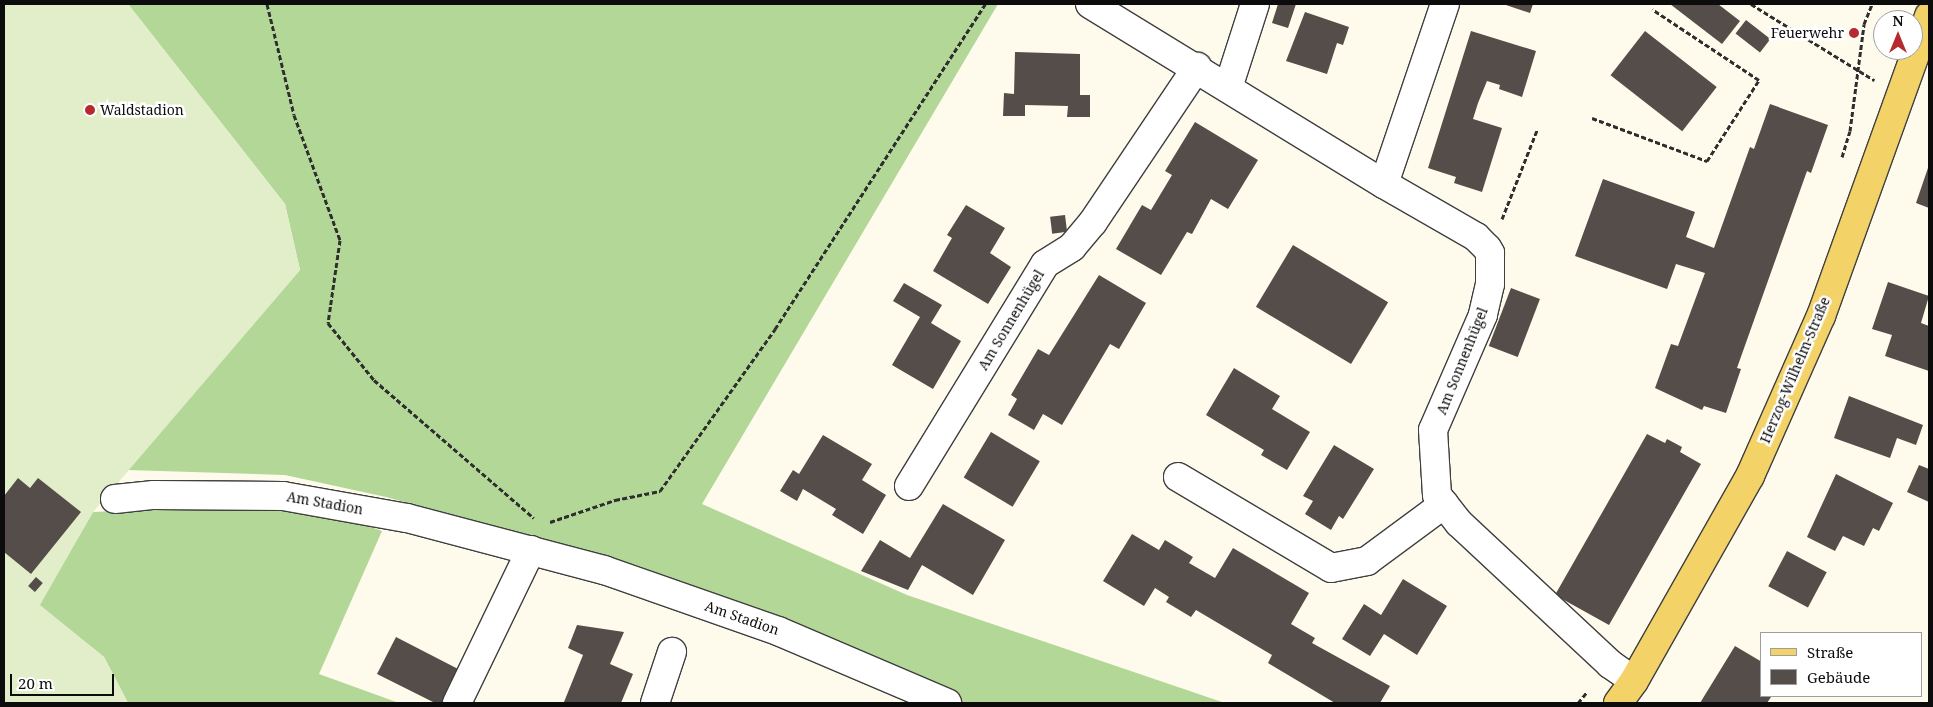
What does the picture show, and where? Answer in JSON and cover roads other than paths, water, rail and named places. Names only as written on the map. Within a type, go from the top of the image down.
[{"type":"main road","name":"Herzog-Wilhelm-Straße","points":[[1618,703],[1634,681],[1750,476],[1821,316],[1899,94],[1926,32]]},
{"type":"street","points":[[1090,4],[1196,67],[1384,184],[1444,4]]},
{"type":"street","points":[[1228,88],[1255,4]]},
{"type":"street","name":"Am Sonnenhügel","points":[[909,486],[1045,264],[1072,247],[1093,222],[1196,67]]},
{"type":"street","name":"Am Sonnenhügel","points":[[1384,184],[1476,237],[1490,253],[1490,284],[1483,315],[1433,430],[1437,495],[1459,523],[1610,664],[1634,681]]},
{"type":"street","points":[[1178,477],[1331,568],[1367,561],[1444,504]]},
{"type":"street","name":"Am Stadion","points":[[115,499],[154,495],[283,496],[408,518],[604,570],[778,631],[947,703]]},
{"type":"street","points":[[457,703],[531,550]]},
{"type":"street","points":[[655,703],[672,652]]},
{"type":"place","name":"Feuerwehr","points":[[1854,33]]},
{"type":"place","name":"Waldstadion","points":[[90,110]]}]
